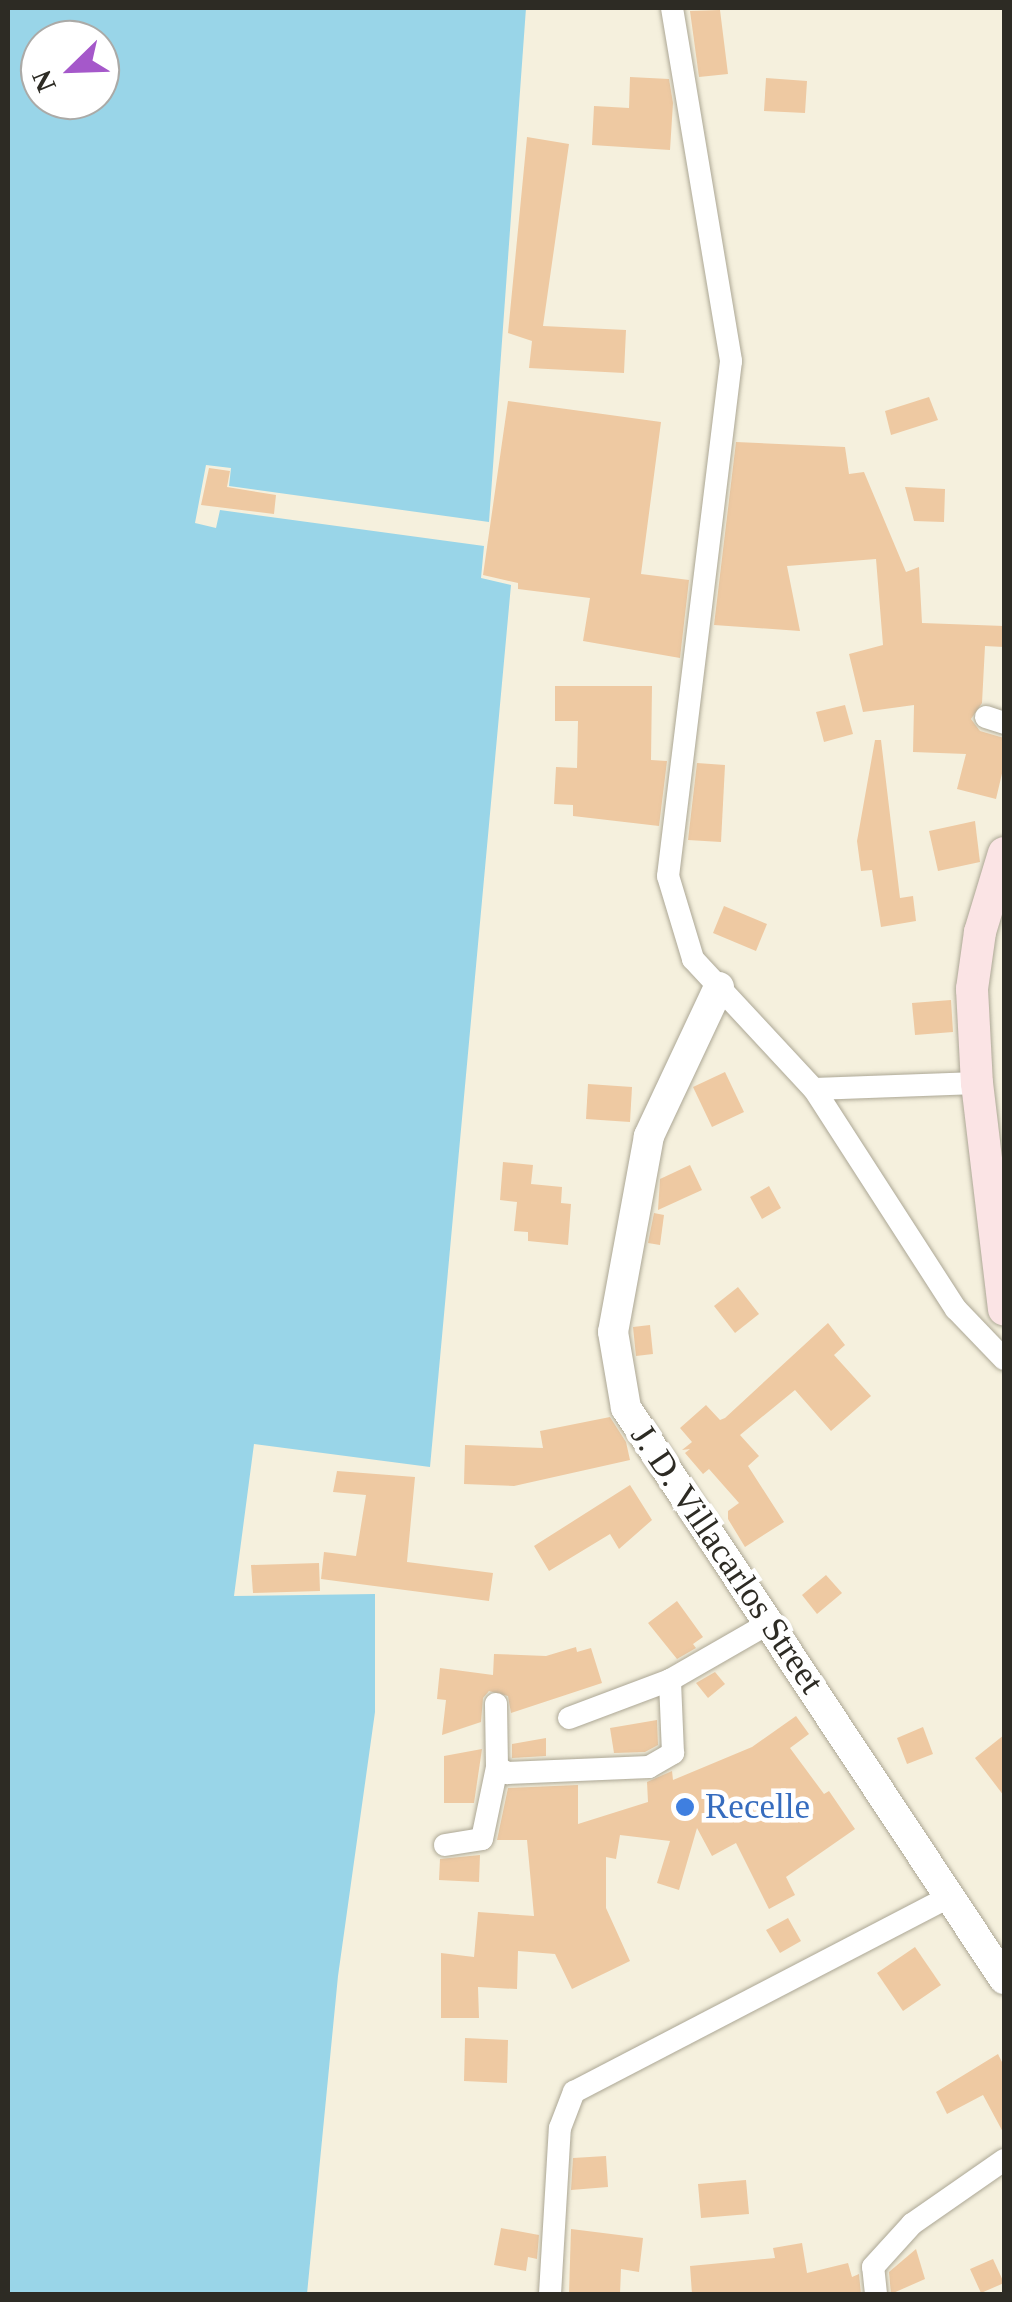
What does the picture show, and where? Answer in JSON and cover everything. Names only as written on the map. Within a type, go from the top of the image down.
[{"type":"main road","points":[[1004,853],[980,932],[972,989],[976,1083],[1004,1309]]},
{"type":"street","points":[[672,8],[730,361],[668,876],[693,959],[814,1088],[956,1309],[1004,1359]]},
{"type":"street","name":"J. D. Villacarlos Street","points":[[718,987],[648,1136],[613,1332],[626,1408],[1004,1979]]},
{"type":"street","points":[[814,1088],[976,1083]]},
{"type":"street","points":[[569,1718],[670,1680],[770,1623]]},
{"type":"street","points":[[497,1767],[507,1773],[650,1767],[666,1760],[673,1752],[670,1680]]},
{"type":"street","points":[[445,1845],[482,1839],[497,1767],[496,1704]]},
{"type":"street","points":[[550,2294],[560,2128],[574,2092],[950,1896]]},
{"type":"street","points":[[876,2294],[873,2267],[912,2224],[1004,2160]]},
{"type":"water","points":[[8,8],[526,8],[489,522],[229,486],[231,468],[206,465],[195,523],[216,528],[220,510],[484,546],[481,578],[511,585],[430,1467],[254,1444],[234,1596],[375,1594],[375,1712],[338,1976],[307,2294],[8,2294]]},
{"type":"building","points":[[720,10],[728,74],[699,77],[690,11]]},
{"type":"building","points":[[630,77],[669,79],[673,103],[670,150],[592,145],[594,106],[629,108]]},
{"type":"building","points":[[766,78],[807,81],[805,113],[764,111]]},
{"type":"building","points":[[527,137],[569,144],[543,326],[626,330],[624,373],[529,368],[532,341],[508,333]]},
{"type":"building","points":[[929,397],[938,420],[891,435],[885,411]]},
{"type":"building","points":[[508,401],[661,422],[641,574],[689,580],[680,658],[583,641],[590,598],[518,589],[518,583],[483,575]]},
{"type":"building","points":[[736,442],[845,447],[849,474],[864,472],[906,572],[919,567],[922,623],[1004,626],[1004,647],[985,646],[982,703],[971,719],[980,731],[1004,738],[1004,765],[996,799],[957,789],[966,754],[913,752],[914,705],[863,712],[849,654],[883,645],[876,559],[787,566],[800,631],[714,625]]},
{"type":"building","points":[[209,468],[230,471],[227,487],[276,495],[274,514],[201,505]]},
{"type":"building","points":[[905,487],[945,489],[944,522],[914,521]]},
{"type":"building","points":[[555,686],[652,686],[651,760],[667,761],[659,826],[573,816],[573,805],[554,804],[556,767],[577,768],[578,721],[555,721]]},
{"type":"building","points":[[845,705],[853,734],[824,742],[816,712]]},
{"type":"building","points":[[875,740],[881,740],[900,898],[913,896],[916,921],[881,927],[872,870],[861,871],[857,841]]},
{"type":"building","points":[[697,763],[725,765],[721,842],[688,840]]},
{"type":"building","points":[[975,821],[980,862],[938,871],[929,831]]},
{"type":"building","points":[[724,906],[767,924],[756,951],[713,933]]},
{"type":"building","points":[[951,1000],[953,1032],[915,1035],[912,1003]]},
{"type":"building","points":[[725,1072],[744,1112],[712,1127],[693,1087]]},
{"type":"building","points":[[588,1084],[632,1087],[630,1122],[586,1119]]},
{"type":"building","points":[[503,1162],[533,1165],[531,1184],[562,1187],[561,1203],[571,1204],[568,1245],[528,1241],[528,1232],[514,1231],[517,1202],[500,1200]]},
{"type":"building","points":[[690,1165],[702,1190],[658,1210],[660,1179]]},
{"type":"building","points":[[769,1186],[781,1208],[762,1219],[750,1197]]},
{"type":"building","points":[[654,1213],[664,1215],[660,1245],[648,1243]]},
{"type":"building","points":[[738,1287],[759,1314],[735,1333],[714,1306]]},
{"type":"building","points":[[828,1323],[845,1345],[834,1355],[871,1396],[831,1431],[795,1390],[740,1435],[759,1456],[748,1466],[784,1522],[745,1547],[728,1519],[728,1511],[739,1503],[709,1469],[703,1474],[685,1453],[690,1449],[682,1450],[692,1442],[680,1428],[706,1405],[720,1420],[725,1418]]},
{"type":"building","points":[[650,1325],[653,1354],[636,1356],[633,1327]]},
{"type":"building","points":[[610,1417],[626,1442],[630,1460],[514,1486],[464,1484],[465,1445],[543,1448],[540,1431]]},
{"type":"building","points":[[337,1471],[415,1477],[407,1562],[493,1573],[489,1601],[321,1579],[324,1552],[356,1556],[366,1495],[333,1492]]},
{"type":"building","points":[[630,1485],[652,1520],[619,1549],[610,1534],[549,1571],[534,1546]]},
{"type":"building","points":[[319,1563],[320,1591],[253,1593],[251,1565]]},
{"type":"building","points":[[826,1575],[842,1593],[817,1614],[802,1595]]},
{"type":"building","points":[[677,1601],[703,1637],[693,1644],[696,1648],[677,1659],[648,1623]]},
{"type":"building","points":[[576,1647],[577,1652],[591,1648],[602,1683],[511,1713],[508,1696],[489,1691],[483,1698],[481,1722],[442,1735],[446,1700],[437,1699],[440,1668],[493,1675],[494,1654],[546,1656]]},
{"type":"building","points":[[715,1672],[725,1684],[708,1698],[696,1683]]},
{"type":"building","points":[[796,1716],[809,1734],[790,1748],[824,1794],[829,1791],[855,1829],[786,1877],[795,1895],[769,1909],[736,1843],[712,1856],[697,1828],[679,1890],[657,1883],[670,1841],[620,1835],[616,1859],[606,1857],[606,1908],[630,1961],[572,1989],[555,1954],[518,1951],[517,1989],[478,1987],[479,2018],[441,2018],[441,1953],[474,1957],[478,1912],[534,1916],[527,1840],[497,1840],[508,1788],[578,1785],[578,1824],[648,1802],[647,1782],[672,1771],[673,1780],[752,1747]]},
{"type":"building","points":[[657,1720],[658,1745],[645,1752],[614,1753],[610,1728]]},
{"type":"building","points":[[923,1727],[933,1754],[907,1764],[897,1738]]},
{"type":"building","points":[[1004,1735],[1004,1796],[975,1758]]},
{"type":"building","points":[[546,1738],[546,1756],[512,1758],[512,1744]]},
{"type":"building","points":[[482,1749],[474,1803],[444,1803],[444,1756]]},
{"type":"building","points":[[480,1855],[479,1882],[439,1880],[440,1859]]},
{"type":"building","points":[[788,1918],[801,1941],[780,1953],[766,1930]]},
{"type":"building","points":[[915,1947],[941,1985],[903,2011],[877,1973]]},
{"type":"building","points":[[465,2038],[508,2040],[507,2083],[464,2081]]},
{"type":"building","points":[[998,2054],[1004,2066],[1004,2134],[983,2095],[947,2114],[936,2092]]},
{"type":"building","points":[[606,2156],[608,2187],[571,2190],[573,2158]]},
{"type":"building","points":[[746,2180],[749,2214],[701,2218],[698,2184]]},
{"type":"building","points":[[501,2228],[539,2235],[537,2259],[528,2257],[526,2271],[494,2265]]},
{"type":"building","points":[[571,2229],[643,2238],[639,2272],[621,2269],[620,2294],[569,2294]]},
{"type":"building","points":[[802,2243],[807,2273],[848,2263],[852,2277],[859,2274],[861,2294],[692,2294],[690,2266],[775,2258],[773,2248]]},
{"type":"building","points":[[916,2249],[925,2279],[891,2294],[889,2272]]},
{"type":"building","points":[[993,2259],[1004,2283],[981,2293],[970,2269]]},
{"type":"place","name":"Recelle","points":[[685,1807]]}]
